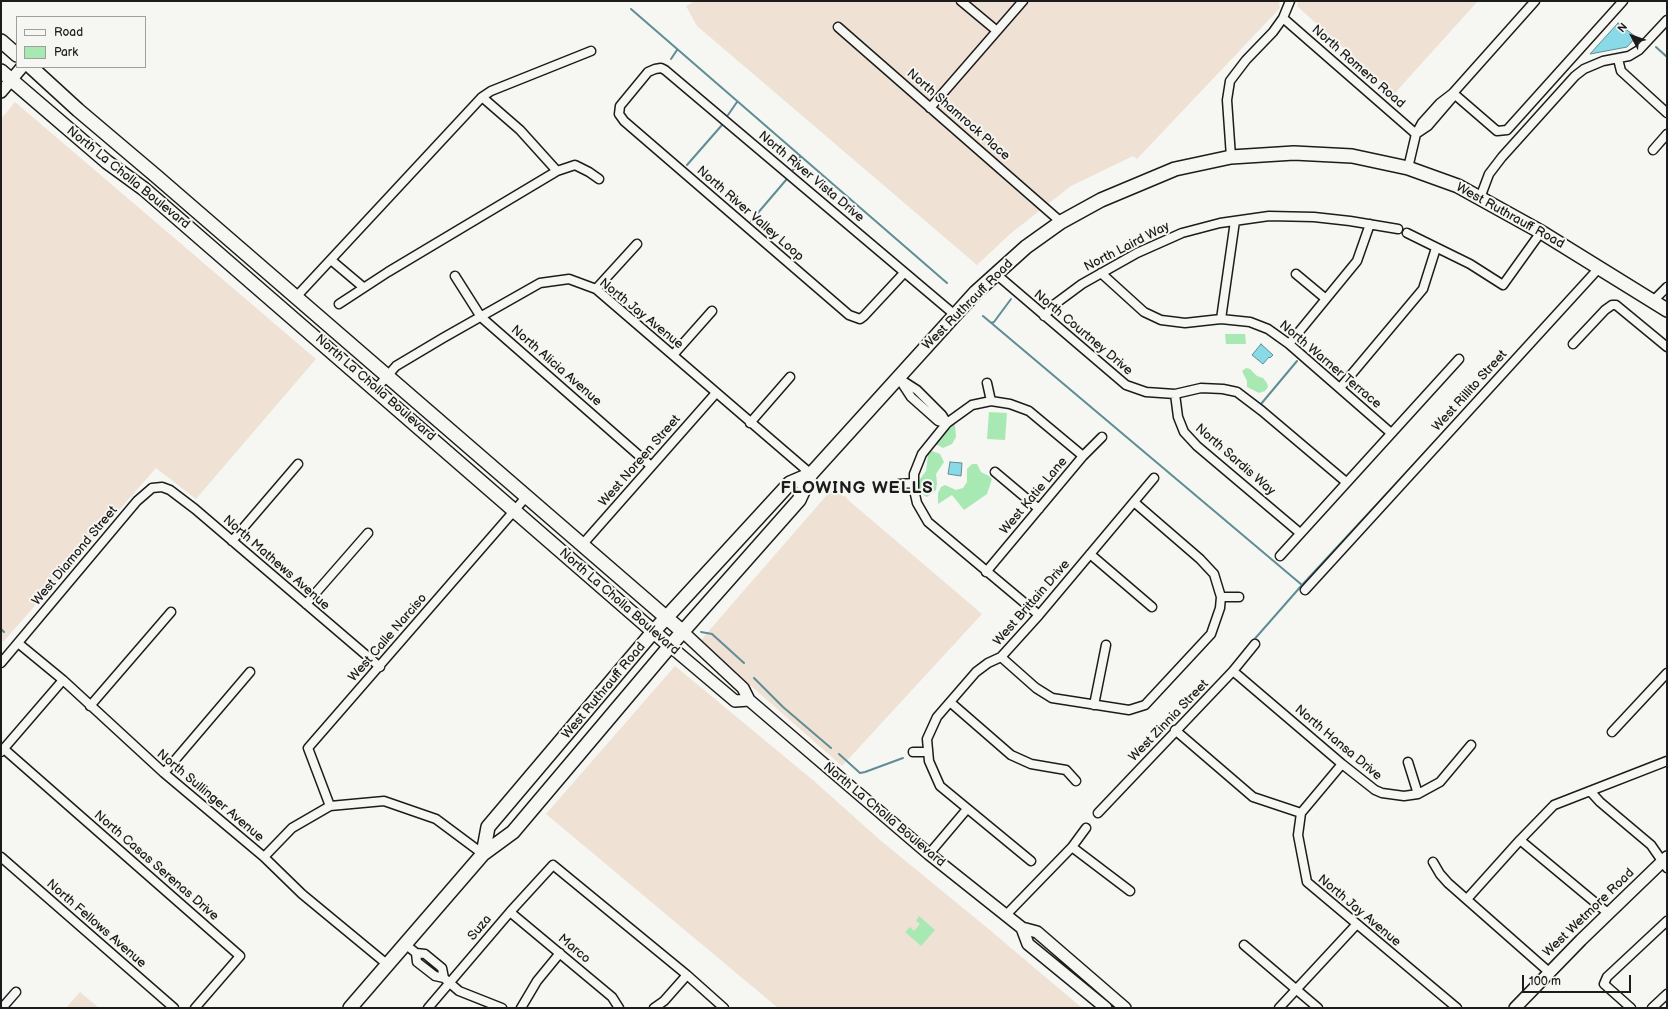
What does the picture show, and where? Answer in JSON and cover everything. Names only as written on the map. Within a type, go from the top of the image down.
[{"type":"main road","points":[[1,40],[16,54]]},
{"type":"main road","name":"North La Cholla Boulevard","points":[[32,68],[78,110],[146,166],[682,632]]},
{"type":"main road","name":"North La Cholla Boulevard","points":[[1,71],[107,162],[144,189],[670,646]]},
{"type":"main road","name":"West Ruthrauff Road","points":[[350,1008],[483,854],[513,832],[682,632],[799,500],[811,474],[955,315],[996,274],[1026,247],[1061,222],[1102,200],[1175,169],[1232,157],[1294,153],[1352,156],[1408,168],[1458,186],[1541,232],[1667,310]]},
{"type":"main road","name":"West Ruthrauff Road","points":[[483,854],[488,828],[653,632],[790,483],[811,474]]},
{"type":"street","points":[[961,1],[997,31]]},
{"type":"street","points":[[930,108],[1023,1]]},
{"type":"street","points":[[1232,157],[1227,100],[1230,81],[1246,60],[1273,32],[1283,18],[1290,1]]},
{"type":"street","points":[[1408,168],[1416,134],[1428,126],[1452,98],[1453,93],[1535,1]]},
{"type":"street","points":[[1453,93],[1497,131],[1507,130],[1623,1]]},
{"type":"street","name":"North Romero Road","points":[[1283,18],[1416,134]]},
{"type":"street","points":[[1480,198],[1489,174],[1575,76],[1584,69],[1603,61],[1629,56],[1638,50],[1667,20]]},
{"type":"street","name":"North Shamrock Place","points":[[838,27],[1061,222]]},
{"type":"street","points":[[296,297],[482,97],[491,91],[591,51]]},
{"type":"street","points":[[1618,59],[1621,71],[1667,113]]},
{"type":"street","name":"North River Vista Drive","points":[[648,72],[657,65],[670,73],[955,315]]},
{"type":"street","points":[[1,92],[21,68]]},
{"type":"street","name":"North River Valley Loop","points":[[648,72],[622,102],[617,113],[624,121],[849,316],[856,320],[868,313],[904,272]]},
{"type":"street","points":[[482,97],[520,130],[558,171]]},
{"type":"street","points":[[1653,150],[1667,134]]},
{"type":"street","points":[[339,304],[364,287],[558,171],[575,165],[599,179]]},
{"type":"street","name":"North Laird Way","points":[[1044,316],[1055,304],[1101,272],[1137,253],[1182,233],[1220,223],[1269,216],[1314,217],[1398,229]]},
{"type":"street","points":[[1221,319],[1235,221]]},
{"type":"street","points":[[1289,344],[1357,261],[1370,224]]},
{"type":"street","points":[[1408,233],[1470,264],[1503,285],[1541,232]]},
{"type":"street","points":[[596,289],[637,244]]},
{"type":"street","points":[[1340,388],[1423,289],[1436,248]]},
{"type":"street","points":[[331,260],[364,287]]},
{"type":"street","name":"West Rillito Street","points":[[1305,590],[1599,268]]},
{"type":"street","name":"North Warner Terrace","points":[[1101,272],[1144,312],[1161,320],[1185,324],[1221,319],[1250,322],[1268,328],[1289,344],[1391,433]]},
{"type":"street","name":"North Courtney Drive","points":[[996,274],[1126,385],[1146,392],[1175,394],[1201,388],[1223,389],[1237,392],[1262,411],[1346,482]]},
{"type":"street","points":[[1296,274],[1326,299]]},
{"type":"street","name":"North Alicia Avenue","points":[[455,276],[481,317],[651,466]]},
{"type":"street","name":"North Jay Avenue","points":[[376,390],[396,366],[540,283],[568,279],[596,289],[811,474]]},
{"type":"street","points":[[1653,301],[1667,286]]},
{"type":"street","points":[[1573,344],[1605,310],[1612,305],[1616,305],[1667,347]]},
{"type":"street","points":[[673,356],[712,311]]},
{"type":"street","points":[[1280,556],[1459,359]]},
{"type":"street","points":[[750,423],[790,377]]},
{"type":"street","points":[[898,377],[911,397],[938,421],[947,423]]},
{"type":"street","points":[[987,383],[991,401]]},
{"type":"street","name":"West Noreen Street","points":[[582,544],[716,393]]},
{"type":"street","name":"North Sardis Way","points":[[1175,394],[1178,417],[1184,432],[1197,446],[1300,533]]},
{"type":"street","points":[[1039,615],[928,522],[917,503],[914,474],[922,454],[947,423],[972,405],[991,401],[1010,404],[1029,411],[1083,456]]},
{"type":"street","name":"West Katie Lane","points":[[986,572],[1083,456],[1102,437]]},
{"type":"street","points":[[232,541],[298,464]]},
{"type":"street","points":[[995,472],[1039,509]]},
{"type":"street","name":"West Brittain Drive","points":[[928,752],[927,739],[937,717],[976,672],[988,663],[1002,657],[1154,478]]},
{"type":"street","points":[[899,484],[914,483]]},
{"type":"street","name":"North Mathews Avenue","points":[[152,488],[162,487],[170,490],[380,667]]},
{"type":"street","name":"West Diamond Street","points":[[1,663],[136,500],[152,488]]},
{"type":"street","name":"West Calle Narciso","points":[[330,806],[308,748],[380,667],[527,496]]},
{"type":"street","points":[[1002,657],[1036,688],[1052,698],[1129,710],[1145,705],[1211,634],[1220,608],[1221,597],[1214,574],[1200,559],[1134,502]]},
{"type":"street","points":[[306,604],[368,533]]},
{"type":"street","points":[[1090,554],[1152,607]]},
{"type":"street","points":[[1221,597],[1239,597]]},
{"type":"street","points":[[90,706],[171,612]]},
{"type":"street","name":"North La Cholla Boulevard","points":[[682,632],[743,688],[748,700],[929,854],[1022,928],[1036,932],[1125,1008]]},
{"type":"street","name":"North Sullinger Avenue","points":[[18,643],[63,680],[164,773],[264,857],[302,894],[388,965]]},
{"type":"street","name":"West Zinnia Street","points":[[1098,813],[1175,730],[1233,671],[1255,644]]},
{"type":"street","points":[[1094,704],[1106,645]]},
{"type":"street","name":"North La Cholla Boulevard","points":[[670,646],[735,701],[748,700]]},
{"type":"street","name":"North Hansa Drive","points":[[1233,671],[1342,764],[1375,790],[1382,793],[1404,796],[1418,794],[1440,782],[1471,745]]},
{"type":"street","points":[[164,773],[250,672]]},
{"type":"street","points":[[1612,732],[1667,673]]},
{"type":"street","points":[[2,751],[63,680]]},
{"type":"street","points":[[950,702],[1011,755],[1031,764],[1066,770],[1076,781]]},
{"type":"street","points":[[1175,730],[1253,797],[1301,813],[1342,764]]},
{"type":"street","name":"North Casas Serenas Drive","points":[[2,751],[240,956],[195,1008]]},
{"type":"street","points":[[913,752],[928,752],[929,761],[940,786],[1031,861]]},
{"type":"street","points":[[1467,899],[1520,840],[1554,806],[1590,790],[1667,761]]},
{"type":"street","points":[[1408,762],[1418,794]]},
{"type":"street","points":[[1590,790],[1600,802],[1651,845],[1665,863]]},
{"type":"street","points":[[264,857],[292,828],[330,806],[384,801],[436,818],[483,854]]},
{"type":"street","points":[[929,854],[967,809]]},
{"type":"street","name":"North Jay Avenue","points":[[1301,813],[1298,835],[1307,882],[1356,925],[1457,1008]]},
{"type":"street","points":[[1006,915],[1072,847],[1086,828]]},
{"type":"street","points":[[1520,840],[1609,914]]},
{"type":"street","points":[[1072,847],[1130,891]]},
{"type":"street","name":"North Fellows Avenue","points":[[1,857],[174,1008]]},
{"type":"street","points":[[1433,862],[1444,878],[1549,972]]},
{"type":"street","name":"West Wetmore Road","points":[[1515,1008],[1549,972],[1609,914],[1665,863]]},
{"type":"street","name":"Suza","points":[[428,1008],[447,980],[553,865],[687,975]]},
{"type":"street","name":"Marco","points":[[510,912],[612,997],[619,1008]]},
{"type":"street","points":[[1631,1008],[1604,984],[1607,977],[1667,920]]},
{"type":"street","points":[[1280,1008],[1356,925]]},
{"type":"street","name":"North La Cholla Boulevard","points":[[1022,928],[1028,944],[1106,1008]]},
{"type":"street","points":[[405,944],[416,953],[425,954],[442,968],[447,980],[459,991],[502,1008]]},
{"type":"street","points":[[1244,945],[1318,1008]]},
{"type":"street","points":[[521,1008],[537,982],[560,953]]},
{"type":"street","points":[[654,1008],[664,1001],[687,975],[724,1008]]},
{"type":"street","points":[[2,1008],[16,992]]},
{"type":"street","points":[[1652,1008],[1667,994]]},
{"type":"shaded area","points":[[695,1],[1279,1],[1280,8],[1137,159],[1133,156],[1071,186],[1010,234],[977,265],[697,26],[686,6]]},
{"type":"shaded area","points":[[1298,1],[1478,1],[1394,94],[1297,6]]},
{"type":"shaded area","points":[[15,102],[316,359],[196,499],[156,468],[3,642],[1,640],[1,119]]},
{"type":"shaded area","points":[[833,488],[843,496],[847,497],[847,499],[982,614],[842,766],[700,641]]},
{"type":"shaded area","points":[[675,666],[814,781],[880,840],[1082,1008],[778,1008],[546,814]]},
{"type":"shaded area","points":[[80,992],[99,1008],[66,1008]]},
{"type":"green space","points":[[1225,334],[1245,334],[1246,344],[1226,344]]},
{"type":"green space","points":[[1246,368],[1250,369],[1257,376],[1263,378],[1268,387],[1265,391],[1259,393],[1247,387],[1247,381],[1242,371]]},
{"type":"green space","points":[[989,412],[1007,413],[1005,440],[987,439]]},
{"type":"green space","points":[[953,423],[955,425],[956,437],[952,444],[943,448],[934,443]]},
{"type":"green space","points":[[932,451],[940,454],[944,462],[936,474],[936,490],[927,497],[920,493],[918,482],[926,471],[928,455]]},
{"type":"green space","points":[[972,464],[977,464],[981,472],[992,479],[987,494],[964,510],[952,495],[938,504],[938,493],[941,487],[945,485],[956,490],[963,488],[967,482],[967,469]]},
{"type":"green space","points":[[919,916],[935,930],[921,946],[905,932],[910,927],[914,931],[920,924],[916,921]]},
{"type":"water","points":[[1618,23],[1636,37],[1627,47],[1590,54]]},
{"type":"water","points":[[1261,344],[1273,355],[1263,364],[1252,355]]},
{"type":"water","points":[[950,462],[962,463],[961,476],[948,474]]},
{"type":"waterway","points":[[631,9],[947,283]]},
{"type":"waterway","points":[[1656,47],[1667,57]]},
{"type":"waterway","points":[[671,59],[677,50]]},
{"type":"waterway","points":[[728,115],[737,102]]},
{"type":"waterway","points":[[687,165],[722,125]]},
{"type":"waterway","points":[[793,170],[799,164],[800,157]]},
{"type":"waterway","points":[[751,221],[786,180]]},
{"type":"waterway","points":[[991,323],[994,322],[1011,299]]},
{"type":"waterway","points":[[983,316],[1302,585]]},
{"type":"waterway","points":[[1261,404],[1297,361]]},
{"type":"waterway","points":[[1252,642],[1302,585],[1489,383]]},
{"type":"waterway","points":[[1,629],[4,632]]},
{"type":"waterway","points":[[701,632],[712,634],[744,663]]},
{"type":"waterway","points":[[754,678],[783,707],[831,748]]},
{"type":"waterway","points":[[839,754],[860,773],[903,758]]},
{"type":"district","name":"FLOWING WELLS","points":[[857,489]]}]
